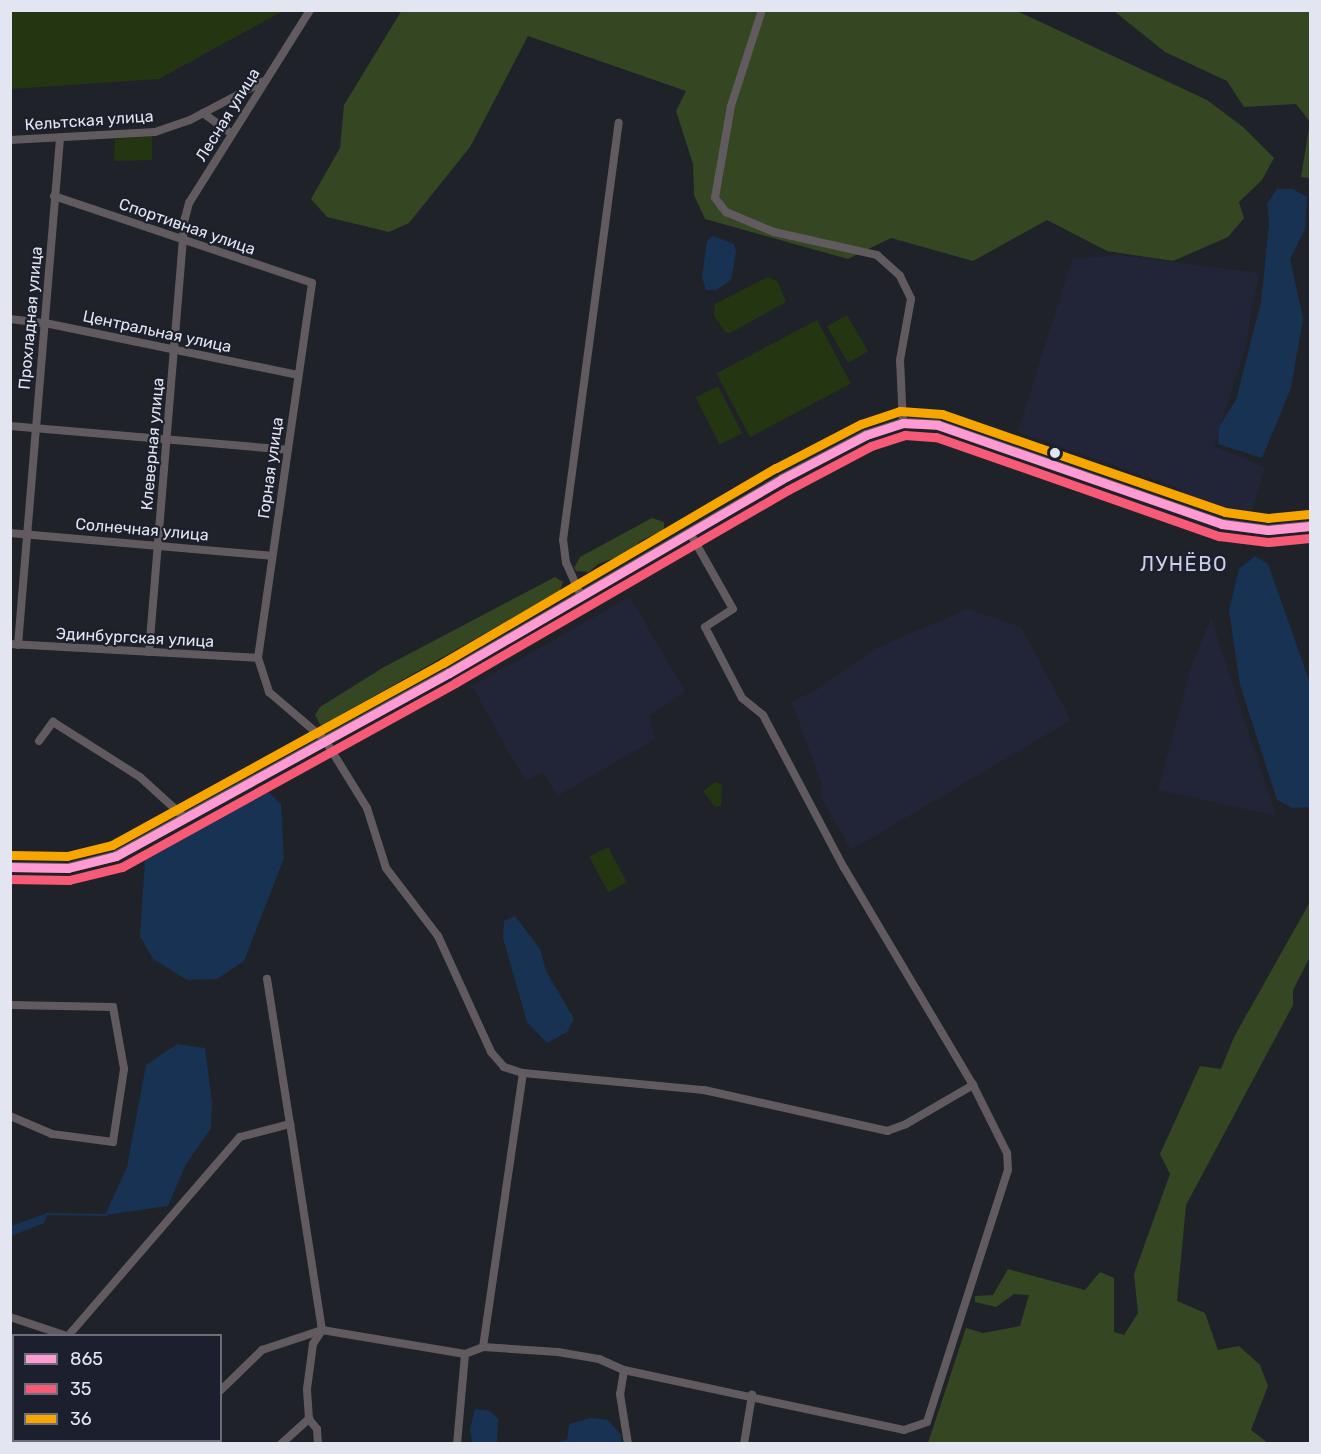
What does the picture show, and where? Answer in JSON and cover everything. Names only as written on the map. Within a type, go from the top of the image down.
[{"type":"street","name":"Лесная улица","points":[[184,239],[189,203],[310,10]]},
{"type":"street","points":[[762,10],[731,106],[715,198],[726,212],[774,232],[877,255],[900,276],[911,299],[900,360],[903,423]]},
{"type":"street","name":"Кельтская улица","points":[[10,140],[155,132],[203,113],[266,80]]},
{"type":"street","points":[[203,113],[232,134]]},
{"type":"street","points":[[581,596],[566,562],[563,540],[619,123]]},
{"type":"street","name":"Прохладная улица","points":[[14,644],[27,534],[60,138]]},
{"type":"street","name":"Спортивная улица","points":[[54,196],[312,283]]},
{"type":"street","name":"Клеверная улица","points":[[149,652],[184,239]]},
{"type":"street","name":"Горная улица","points":[[258,658],[312,283]]},
{"type":"street","name":"Центральная улица","points":[[10,319],[45,322],[297,375]]},
{"type":"street","points":[[10,867],[93,865],[116,856],[856,440],[903,423],[938,425],[1222,524],[1268,531],[1311,526]]},
{"type":"street","points":[[10,426],[288,450]]},
{"type":"street","name":"Солнечная улица","points":[[10,533],[271,556]]},
{"type":"street","points":[[222,1389],[262,1350],[322,1330],[465,1354],[483,1347],[558,1352],[599,1359],[624,1370],[752,1395],[904,1430],[927,1422],[1008,1170],[1007,1153],[973,1084],[844,868],[763,715],[742,698],[705,627],[733,609],[690,533]]},
{"type":"street","name":"Эдинбургская улица","points":[[14,644],[258,658]]},
{"type":"street","points":[[258,658],[269,692],[325,740],[367,808],[386,868],[438,936],[491,1052],[504,1067],[523,1073],[704,1090],[887,1131],[906,1124],[973,1084]]},
{"type":"street","points":[[39,741],[53,722],[140,777],[184,816]]},
{"type":"street","points":[[267,979],[322,1330],[313,1344],[308,1389],[309,1419],[318,1443]]},
{"type":"street","points":[[10,1005],[113,1007],[124,1069],[112,1142],[52,1134],[10,1116]]},
{"type":"street","points":[[483,1347],[523,1073]]},
{"type":"street","points":[[69,1334],[240,1137],[290,1124]]},
{"type":"street","points":[[10,1317],[65,1334]]},
{"type":"street","points":[[457,1443],[465,1354]]},
{"type":"street","points":[[624,1370],[620,1394],[628,1443]]},
{"type":"street","points":[[744,1443],[752,1395]]},
{"type":"street","points":[[281,1443],[309,1419]]},
{"type":"shaded area","points":[[1119,255],[1259,273],[1245,348],[1214,446],[1265,467],[1250,518],[1184,497],[1181,489],[1018,432],[1072,259]]},
{"type":"shaded area","points":[[630,597],[685,691],[649,716],[655,739],[557,796],[543,772],[525,781],[472,686]]},
{"type":"shaded area","points":[[968,609],[1021,627],[1071,720],[851,850],[821,797],[822,784],[791,701],[815,691],[874,649]]},
{"type":"shaded area","points":[[1211,618],[1276,816],[1158,790],[1191,667]]},
{"type":"green space","points":[[11,10],[283,11],[159,79],[11,89]]},
{"type":"green space","points":[[402,10],[1017,11],[1207,100],[1243,127],[1274,158],[1262,180],[1239,202],[1244,218],[1228,237],[1173,261],[1107,251],[1047,220],[973,261],[891,238],[848,259],[705,219],[694,195],[693,164],[676,111],[686,91],[528,36],[470,147],[409,223],[389,232],[327,217],[311,199],[340,148],[344,105]]},
{"type":"green space","points":[[1114,11],[1310,11],[1310,122],[1296,104],[1244,107],[1227,81],[1165,52]]},
{"type":"green space","points":[[1310,122],[1310,178],[1301,177]]},
{"type":"green space","points":[[152,136],[152,160],[114,161],[115,139]]},
{"type":"green space","points":[[768,277],[778,282],[786,302],[730,333],[725,332],[714,315],[715,304]]},
{"type":"green space","points":[[847,315],[868,351],[848,363],[827,326]]},
{"type":"green space","points":[[817,320],[851,384],[750,437],[716,374]]},
{"type":"green space","points":[[718,386],[742,433],[720,445],[696,397]]},
{"type":"green space","points":[[652,518],[664,522],[664,530],[642,540],[626,554],[598,564],[589,572],[576,571],[574,568],[580,557]]},
{"type":"green space","points":[[555,577],[563,582],[560,591],[321,726],[315,715],[320,707],[384,667]]},
{"type":"green space","points":[[715,782],[722,784],[721,806],[715,807],[703,791]]},
{"type":"green space","points":[[608,847],[627,882],[608,892],[589,857]]},
{"type":"green space","points":[[1310,902],[1310,957],[1293,990],[1293,1005],[1186,1205],[1177,1301],[1205,1313],[1218,1350],[1239,1346],[1260,1365],[1268,1386],[1251,1430],[1268,1443],[928,1443],[966,1328],[983,1333],[1020,1326],[1029,1295],[1014,1294],[996,1307],[975,1302],[975,1296],[993,1295],[1008,1269],[1085,1290],[1100,1272],[1114,1278],[1114,1332],[1124,1335],[1138,1313],[1134,1274],[1170,1174],[1160,1154],[1200,1066],[1221,1069],[1234,1037]]},
{"type":"water","points":[[1277,189],[1293,189],[1307,197],[1305,229],[1290,259],[1303,318],[1291,388],[1262,458],[1218,444],[1219,427],[1236,400],[1261,302],[1269,224],[1267,204]]},
{"type":"water","points":[[713,236],[734,244],[736,252],[731,280],[716,290],[706,290],[702,277],[707,241]]},
{"type":"water","points":[[1255,556],[1268,564],[1310,683],[1310,807],[1293,808],[1277,800],[1240,685],[1229,610],[1239,569]]},
{"type":"water","points":[[263,787],[281,804],[284,858],[244,961],[217,979],[187,980],[153,959],[140,936],[145,860]]},
{"type":"water","points":[[515,916],[540,949],[546,971],[574,1019],[567,1032],[547,1043],[527,1022],[503,938],[504,921]]},
{"type":"water","points":[[177,1044],[205,1048],[212,1103],[211,1128],[186,1164],[168,1206],[105,1215],[127,1167],[146,1065]]},
{"type":"water","points":[[48,1213],[44,1223],[11,1236],[11,1226]]},
{"type":"water","points":[[475,1409],[490,1411],[498,1419],[497,1443],[472,1442],[470,1429]]},
{"type":"water","points":[[591,1418],[608,1420],[621,1435],[621,1443],[556,1443],[567,1440],[569,1424]]},
{"type":"waterway","points":[[46,1214],[106,1215]]},
{"type":"transit line","name":"36","points":[[10,855],[67,856],[112,845],[443,663],[776,468],[861,424],[900,411],[942,414],[1225,512],[1268,518],[1309,514]]},
{"type":"transit line","name":"865","points":[[10,867],[68,868],[116,856],[449,673],[782,479],[866,435],[903,423],[938,425],[1222,524],[1268,530],[1310,526]]},
{"type":"transit line","name":"35","points":[[10,879],[69,880],[122,867],[455,683],[788,490],[871,446],[905,435],[936,437],[1219,536],[1268,542],[1310,538]]},
{"type":"district","name":"ЛУНЁВО","points":[[1184,564]]}]
